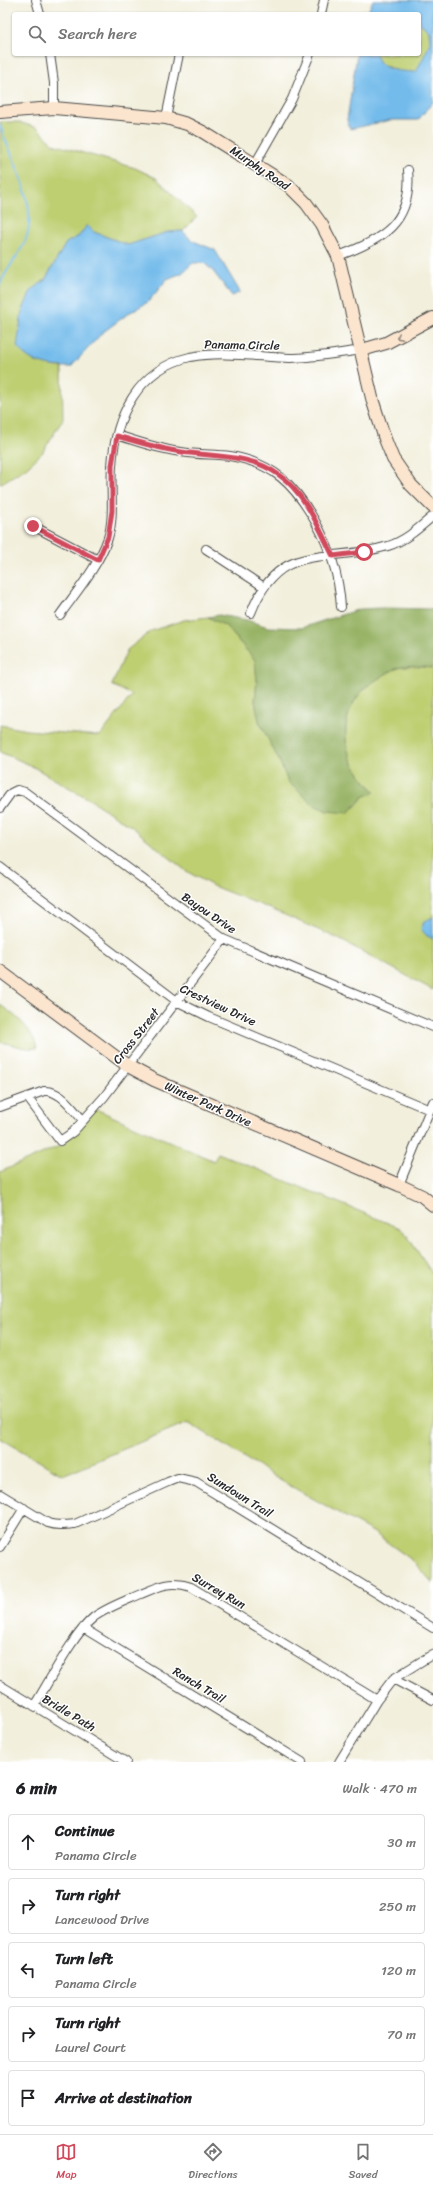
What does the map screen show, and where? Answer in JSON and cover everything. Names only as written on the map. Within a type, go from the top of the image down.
[{"type":"street","points":[[36,0],[39,12]]},
{"type":"street","points":[[321,12],[324,0]]},
{"type":"street","points":[[50,56],[54,82],[54,108]]},
{"type":"street","points":[[166,118],[179,56]]},
{"type":"street","points":[[255,164],[292,99],[309,56]]},
{"type":"street","name":"Murphy Road","points":[[0,112],[54,108],[166,118],[187,124],[203,132],[288,185],[306,203],[322,224],[338,256],[374,402],[393,459],[411,485],[433,507]]},
{"type":"street","points":[[338,256],[366,246],[388,230],[400,216],[407,201],[410,187],[408,170]]},
{"type":"street","points":[[362,350],[386,343],[433,318]]},
{"type":"street","name":"Panama Circle","points":[[60,615],[98,560],[108,537],[112,511],[112,465],[117,436],[124,415],[137,389],[145,379],[176,361],[206,355],[292,358],[362,350]]},
{"type":"street","points":[[117,436],[160,448],[210,456],[229,456],[268,468],[280,475],[293,487],[307,507],[333,556],[340,584],[341,607]]},
{"type":"street","points":[[251,613],[264,587],[288,563],[307,557],[333,556],[389,546],[413,534],[433,516]]},
{"type":"street","points":[[33,526],[98,560]]},
{"type":"street","points":[[206,550],[264,587]]},
{"type":"street","name":"Bayou Drive","points":[[0,808],[11,794],[17,790],[25,792],[224,939],[433,1027]]},
{"type":"street","name":"Crestview Drive","points":[[0,867],[178,1002],[209,1017],[431,1106]]},
{"type":"street","name":"Cross Street","points":[[27,1097],[60,1140],[73,1132],[128,1066],[178,1002],[224,939]]},
{"type":"street","name":"Winter Park Drive","points":[[0,971],[128,1066],[185,1095],[399,1185],[422,1196],[433,1205]]},
{"type":"street","points":[[0,1107],[50,1090],[58,1094],[83,1120]]},
{"type":"street","points":[[399,1185],[431,1106]]},
{"type":"street","name":"Sundown Trail","points":[[0,1494],[48,1523],[56,1526],[75,1524],[178,1478],[191,1480],[433,1628]]},
{"type":"street","points":[[0,1547],[24,1508]]},
{"type":"street","name":"Surrey Run","points":[[34,1706],[82,1628],[107,1610],[161,1585],[180,1583],[191,1587],[377,1700]]},
{"type":"street","name":"Ranch Trail","points":[[82,1628],[302,1762]]},
{"type":"street","points":[[339,1762],[377,1700],[393,1679],[433,1654]]},
{"type":"street","points":[[393,1679],[433,1700]]},
{"type":"street","name":"Bridle Path","points":[[0,1685],[126,1762]]},
{"type":"green space","points":[[421,24],[429,31],[430,44],[417,72],[400,72],[379,63],[377,56],[421,56]]},
{"type":"green space","points":[[0,122],[18,122],[38,128],[53,144],[135,168],[156,178],[197,217],[183,231],[168,232],[128,245],[94,232],[87,226],[79,236],[66,243],[45,280],[31,291],[22,312],[21,328],[34,362],[62,367],[63,419],[42,453],[26,468],[0,484]]},
{"type":"green space","points":[[360,609],[433,609],[433,668],[398,668],[377,679],[361,692],[349,712],[346,723],[347,746],[350,758],[356,769],[375,792],[363,797],[348,813],[327,811],[314,805],[288,782],[280,762],[259,721],[255,701],[257,680],[255,660],[226,626],[208,617],[219,615],[247,620],[268,627],[301,628]]},
{"type":"green space","points":[[208,617],[226,626],[255,660],[257,680],[255,701],[259,721],[280,762],[288,782],[327,811],[337,811],[355,807],[363,797],[375,792],[358,771],[350,757],[347,746],[346,723],[349,712],[361,692],[377,679],[398,668],[433,668],[433,917],[424,922],[426,935],[433,939],[433,990],[339,939],[271,909],[213,886],[186,871],[132,827],[89,799],[30,765],[0,752],[0,725],[26,730],[100,736],[132,695],[112,685],[127,650],[151,631],[184,620]]},
{"type":"green space","points":[[0,1005],[23,1023],[32,1035],[37,1048],[23,1048],[0,1042]]},
{"type":"green space","points":[[91,1107],[214,1161],[218,1153],[400,1228],[406,1234],[433,1275],[433,1583],[412,1560],[373,1532],[278,1479],[188,1422],[65,1474],[59,1473],[0,1438],[0,1172],[64,1144]]},
{"type":"water","points":[[373,0],[433,0],[433,102],[418,120],[391,120],[350,129],[347,120],[357,56],[377,56],[378,60],[387,67],[398,71],[416,72],[430,44],[429,31],[421,24],[421,12],[368,12]]},
{"type":"water","points":[[87,225],[94,232],[128,245],[168,232],[183,231],[191,240],[215,250],[240,292],[232,296],[212,270],[204,263],[193,263],[182,273],[167,279],[148,302],[129,313],[102,333],[71,367],[42,364],[35,361],[29,358],[17,347],[22,312],[31,291],[45,280],[66,243],[79,236]]},
{"type":"water","points":[[433,917],[433,939],[426,935],[421,929],[424,922]]},
{"type":"waterway","points":[[0,125],[22,181],[29,210],[29,225],[26,239],[0,285]]},
{"type":"route","points":[[33,526],[98,560],[108,537],[112,511],[112,465],[117,436],[180,452],[210,456],[229,456],[268,468],[280,475],[293,487],[307,507],[333,556],[364,552]]}]
